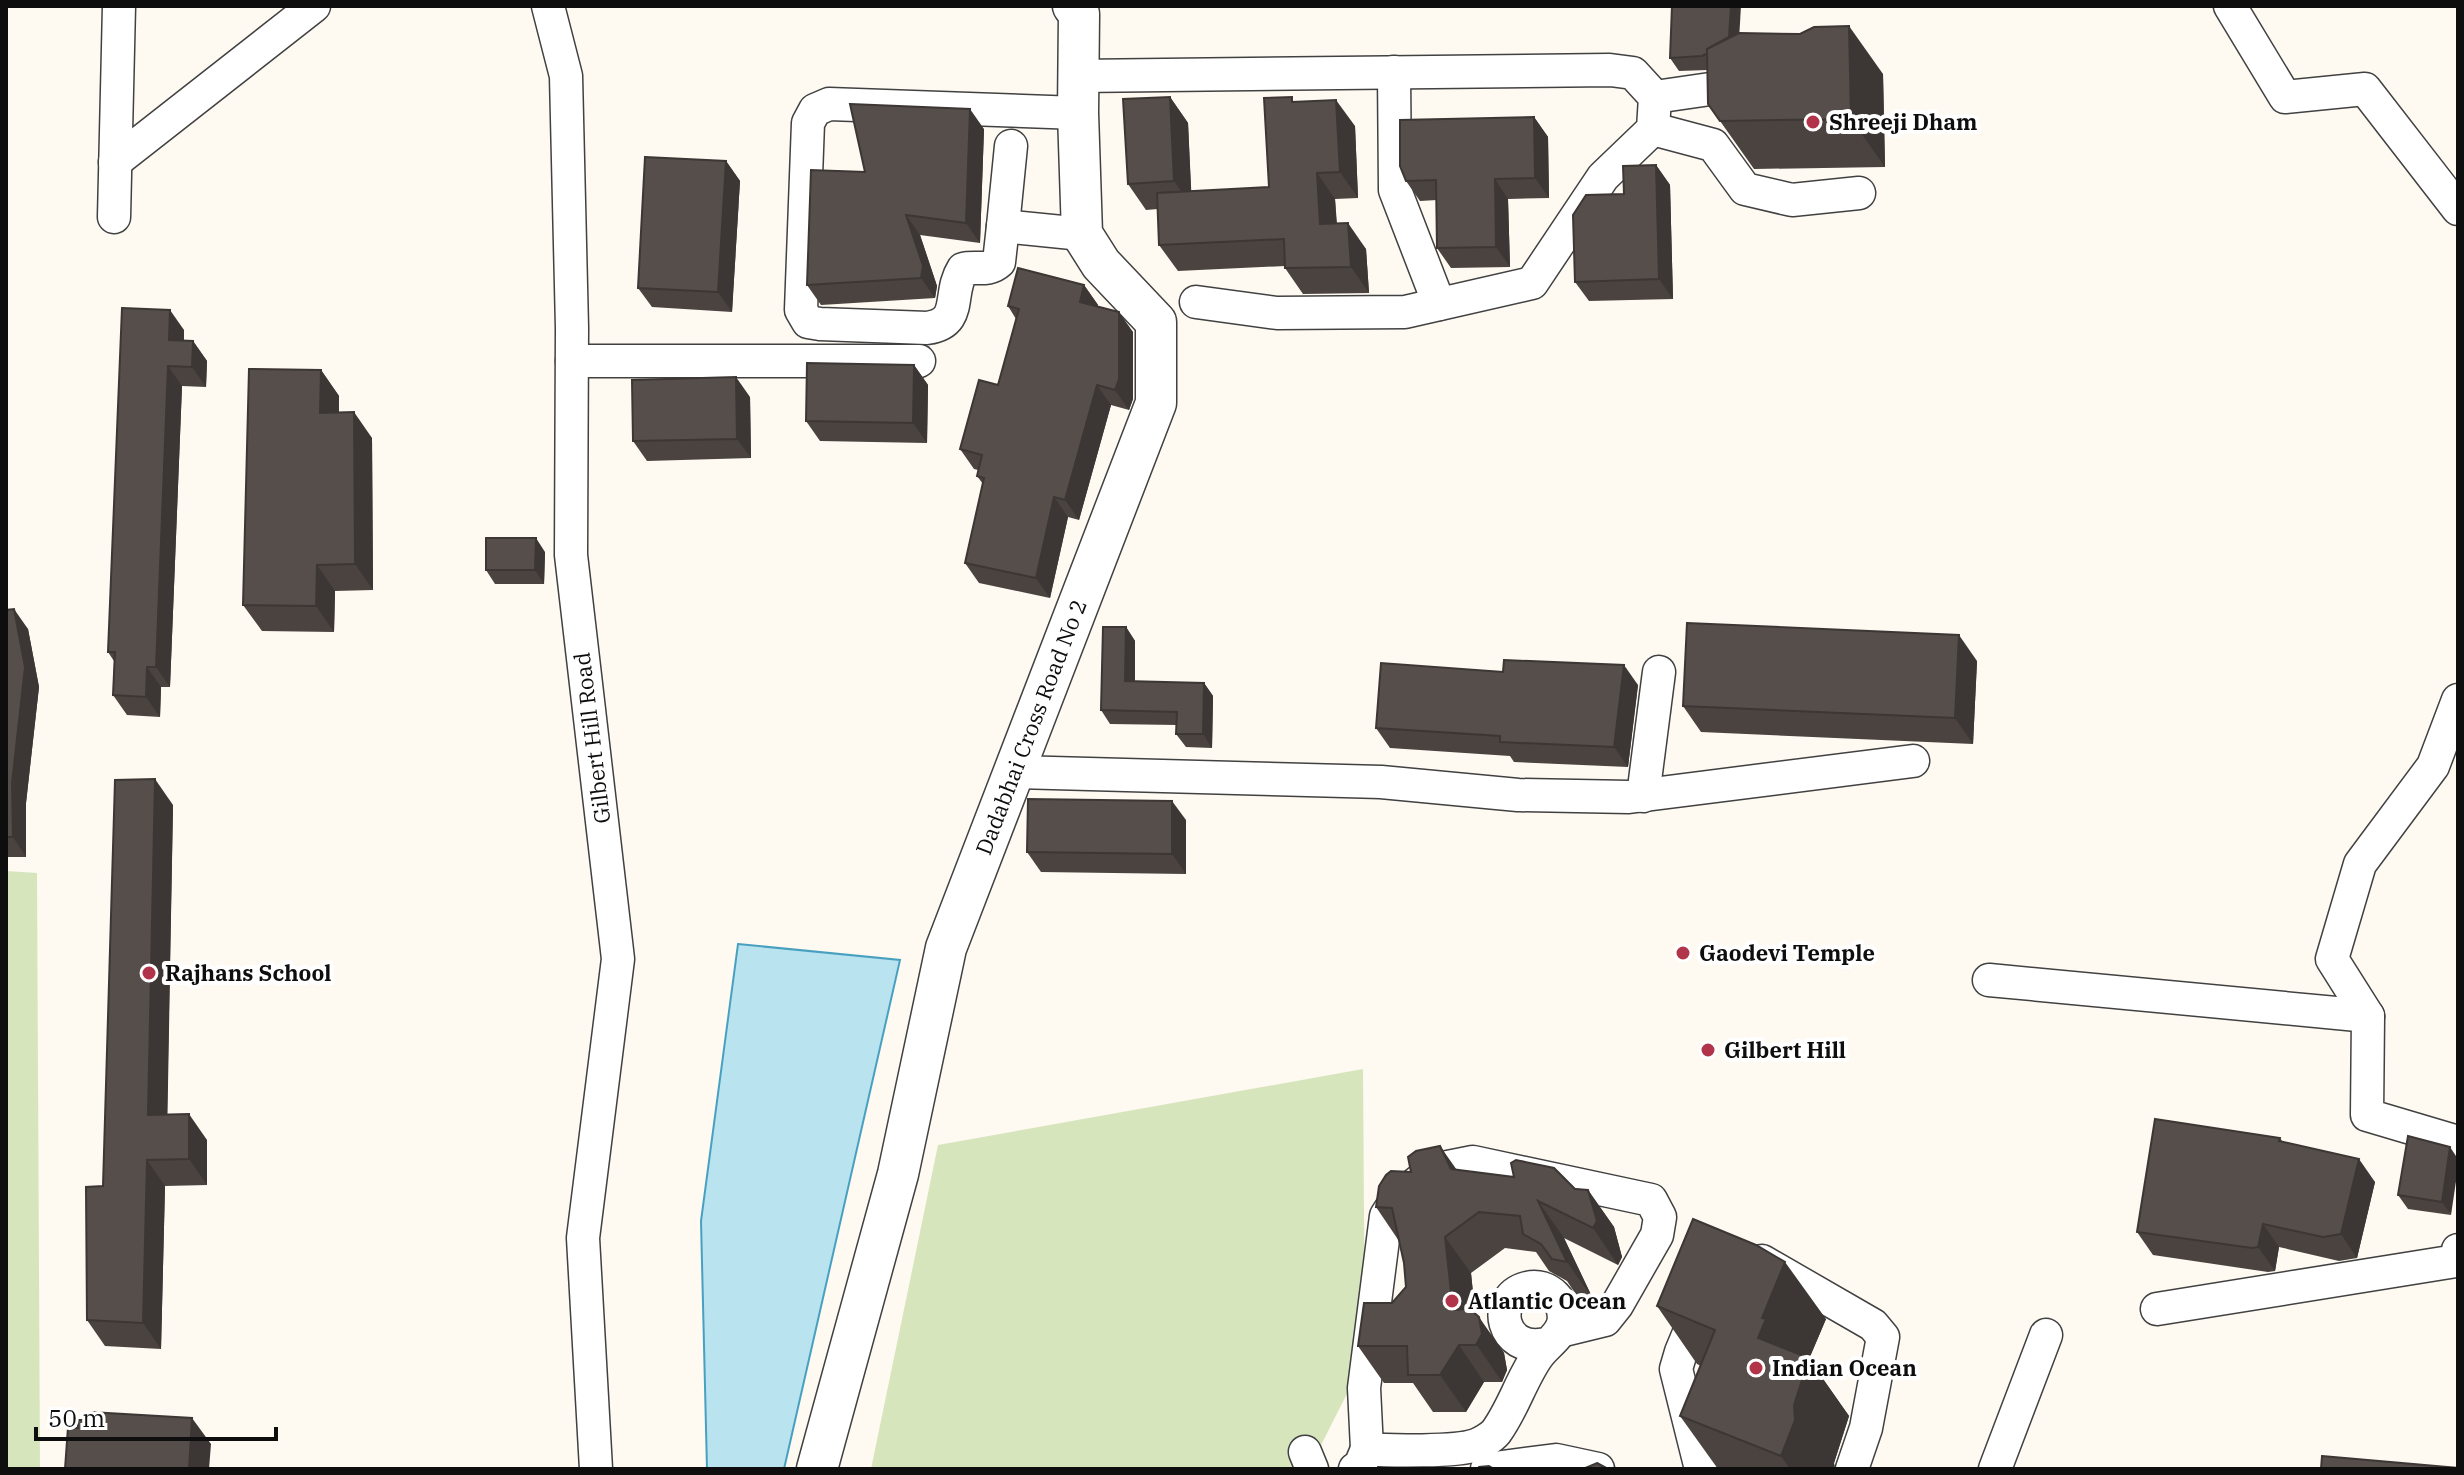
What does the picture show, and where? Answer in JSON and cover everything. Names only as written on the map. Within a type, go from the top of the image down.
[{"type":"street","points":[[114,217],[119,6]]},
{"type":"street","points":[[115,162],[314,6]]},
{"type":"street","name":"Gilbert Hill Road","points":[[548,6],[566,76],[572,361],[571,555],[618,959],[583,1238],[596,1469]]},
{"type":"street","points":[[1016,219],[1082,227],[1079,14],[1073,6]]},
{"type":"street","points":[[2230,6],[2285,97],[2365,89],[2458,209]]},
{"type":"street","points":[[1655,97],[1717,88],[1768,62],[1782,62]]},
{"type":"street","points":[[1011,146],[1016,219],[999,262],[986,269],[963,269],[958,278],[950,318],[941,326],[927,328],[808,322],[801,310],[808,123],[815,110],[829,104],[1078,94],[1394,72],[1610,70],[1633,73],[1655,97],[1653,129],[1603,177],[1532,283],[1405,312],[1277,313],[1196,302]]},
{"type":"street","points":[[1394,72],[1395,190],[1439,304]]},
{"type":"street","points":[[1653,129],[1713,145],[1745,189],[1792,200],[1859,193]]},
{"type":"street","name":"Dadabhai Cross Road No 2","points":[[817,1469],[898,1174],[946,948],[1156,403],[1156,322],[1101,264],[1082,227]]},
{"type":"street","points":[[572,361],[919,361]]},
{"type":"street","points":[[1643,796],[1659,672]]},
{"type":"street","points":[[2458,700],[2433,766],[2360,864],[2332,959],[2368,1016],[2367,1115],[2458,1142]]},
{"type":"street","points":[[1012,772],[1381,782],[1518,795],[1643,796],[1913,761]]},
{"type":"street","points":[[1989,980],[2368,1016]]},
{"type":"street","points":[[1473,1162],[1651,1200],[1660,1217],[1657,1235],[1617,1305],[1605,1320],[1553,1338],[1495,1434],[1475,1446],[1390,1451],[1361,1459],[1364,1388],[1386,1216],[1397,1199],[1433,1170],[1473,1162]]},
{"type":"street","points":[[2157,1309],[2456,1261],[2458,1250]]},
{"type":"street","points":[[1731,1253],[1746,1251],[1873,1325],[1883,1337],[1866,1428],[1852,1469]]},
{"type":"street","points":[[1701,1469],[1676,1369],[1712,1279]]},
{"type":"street","points":[[1995,1469],[2046,1335]]},
{"type":"street","points":[[1487,1469],[1556,1460],[1598,1469]]},
{"type":"green space","points":[[6,871],[37,873],[40,1469],[6,1469]]},
{"type":"green space","points":[[1363,1069],[1365,1358],[1312,1463],[1303,1469],[871,1469],[938,1145]]},
{"type":"water","points":[[738,944],[900,960],[784,1469],[707,1469],[701,1221]]},
{"type":"building","points":[[1672,6],[1731,6],[1729,37],[1707,49],[1708,53],[1702,56],[1670,58]]},
{"type":"building","points":[[1849,26],[1851,119],[1720,121],[1708,104],[1707,49],[1739,33],[1800,34],[1814,27]]},
{"type":"building","points":[[1170,97],[1174,181],[1128,184],[1123,99]]},
{"type":"building","points":[[1292,97],[1292,102],[1336,100],[1340,172],[1317,173],[1320,224],[1348,223],[1351,267],[1285,268],[1284,239],[1159,245],[1157,193],[1269,187],[1264,98]]},
{"type":"building","points":[[850,104],[970,109],[966,223],[906,215],[923,266],[921,278],[807,285],[811,170],[865,172]]},
{"type":"building","points":[[1534,117],[1535,178],[1495,179],[1496,247],[1437,248],[1436,180],[1406,181],[1400,166],[1400,120]]},
{"type":"building","points":[[645,157],[726,161],[718,292],[638,288]]},
{"type":"building","points":[[1656,165],[1659,279],[1575,282],[1573,215],[1586,195],[1624,194],[1623,166]]},
{"type":"building","points":[[1018,268],[1084,285],[1080,302],[1119,312],[1119,379],[1115,390],[1097,385],[1065,500],[1054,497],[1036,578],[965,563],[984,478],[977,476],[982,455],[960,449],[979,380],[998,385],[1019,309],[1008,306]]},
{"type":"building","points":[[122,308],[170,310],[169,340],[193,341],[192,367],[168,366],[156,667],[147,667],[146,697],[113,695],[115,652],[108,652]]},
{"type":"building","points":[[807,363],[914,365],[913,423],[806,421]]},
{"type":"building","points":[[249,369],[321,370],[320,413],[354,412],[355,564],[317,565],[316,606],[243,605]]},
{"type":"building","points":[[736,377],[737,439],[633,441],[632,380]]},
{"type":"building","points":[[486,538],[536,538],[535,570],[486,570]]},
{"type":"building","points":[[14,609],[25,667],[12,783],[13,837],[6,837],[6,610]]},
{"type":"building","points":[[1687,623],[1959,635],[1955,718],[1683,706]]},
{"type":"building","points":[[1103,627],[1126,627],[1125,681],[1204,683],[1203,734],[1176,734],[1177,712],[1101,710]]},
{"type":"building","points":[[1504,660],[1624,665],[1614,747],[1500,742],[1500,736],[1376,728],[1381,663],[1503,672]]},
{"type":"building","points":[[155,779],[148,1115],[189,1114],[189,1159],[147,1160],[143,1323],[87,1320],[86,1187],[103,1186],[115,780]]},
{"type":"building","points":[[1028,799],[1172,801],[1172,854],[1027,852]]},
{"type":"building","points":[[2155,1119],[2280,1138],[2279,1141],[2359,1159],[2341,1234],[2323,1237],[2263,1224],[2258,1247],[2252,1248],[2137,1232]]},
{"type":"building","points":[[2408,1136],[2450,1147],[2442,1202],[2398,1195]]},
{"type":"building","points":[[1440,1146],[1451,1169],[1514,1177],[1511,1163],[1516,1160],[1554,1168],[1575,1189],[1588,1190],[1597,1221],[1593,1228],[1538,1201],[1567,1262],[1552,1259],[1541,1244],[1523,1234],[1520,1216],[1479,1212],[1445,1237],[1453,1310],[1470,1309],[1479,1317],[1482,1334],[1476,1345],[1459,1345],[1440,1375],[1408,1375],[1407,1346],[1358,1346],[1364,1303],[1392,1303],[1406,1287],[1392,1208],[1376,1207],[1379,1186],[1386,1175],[1391,1171],[1411,1172],[1408,1157],[1416,1151]]},
{"type":"building","points":[[1693,1219],[1756,1245],[1785,1262],[1762,1318],[1766,1319],[1758,1338],[1809,1358],[1794,1405],[1795,1420],[1781,1456],[1680,1416],[1715,1330],[1657,1306]]},
{"type":"building","points":[[90,1412],[192,1418],[189,1469],[65,1469],[68,1427],[78,1428],[78,1420],[89,1420]]},
{"type":"building","points":[[2322,1456],[2458,1468],[2458,1469],[2321,1469]]},
{"type":"building","points":[[1597,1463],[1608,1469],[1584,1469],[1585,1468]]},
{"type":"place","name":"Shreeji Dham","points":[[1813,122]]},
{"type":"place","name":"Gaodevi Temple","points":[[1683,953]]},
{"type":"place","name":"Rajhans School","points":[[149,973]]},
{"type":"place","name":"Gilbert Hill","points":[[1708,1050]]},
{"type":"place","name":"Atlantic Ocean","points":[[1452,1301]]},
{"type":"place","name":"Indian Ocean","points":[[1756,1368]]}]
